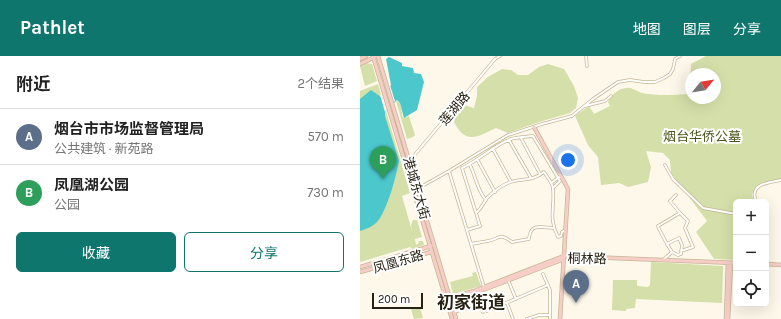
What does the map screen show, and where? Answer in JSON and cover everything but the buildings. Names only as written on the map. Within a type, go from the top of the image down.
[{"type":"street","points":[[360,58],[366,56]]},
{"type":"street","points":[[360,64],[375,56]]},
{"type":"street","name":"港城东大街","points":[[375,56],[387,88],[417,189],[452,319]]},
{"type":"street","name":"港城东大街","points":[[375,56],[389,110],[432,246]]},
{"type":"street","name":"莲湖路","points":[[408,160],[412,158],[496,57],[500,56]]},
{"type":"street","points":[[586,56],[587,66]]},
{"type":"street","points":[[417,189],[508,135],[572,116],[618,82],[630,80],[655,82],[664,78],[670,74],[676,59],[680,56]]},
{"type":"street","points":[[584,106],[605,101],[611,96]]},
{"type":"street","points":[[534,127],[559,177],[560,181],[553,188]]},
{"type":"street","points":[[467,230],[480,226],[462,168],[509,140],[533,136],[568,189],[560,319]]},
{"type":"street","points":[[521,138],[540,174]]},
{"type":"street","points":[[509,140],[531,178]]},
{"type":"street","points":[[494,149],[511,182]]},
{"type":"street","points":[[477,159],[495,192]]},
{"type":"street","points":[[470,164],[481,194],[486,200]]},
{"type":"street","points":[[665,165],[673,179],[703,208],[733,213]]},
{"type":"street","points":[[449,171],[484,287]]},
{"type":"street","points":[[476,214],[482,208],[486,200],[506,184],[536,177],[544,172],[553,188],[553,228],[558,237],[561,236],[562,232],[565,230]]},
{"type":"street","points":[[551,183],[559,177]]},
{"type":"street","points":[[755,199],[755,192],[758,187],[764,183],[781,180]]},
{"type":"street","points":[[676,195],[670,201],[688,221],[685,228],[693,247],[681,251]]},
{"type":"street","points":[[667,244],[679,238],[682,245],[681,254],[678,255],[672,252],[667,244],[658,226],[680,213]]},
{"type":"street","points":[[471,244],[489,241],[498,236],[506,237],[512,242],[529,239],[530,232],[533,228],[553,228]]},
{"type":"street","name":"凤凰东路","points":[[360,267],[432,246]]},
{"type":"street","name":"凤凰东路","points":[[360,272],[433,251]]},
{"type":"street","points":[[662,260],[672,252]]},
{"type":"street","name":"桐林路","points":[[448,300],[475,292],[564,258]]},
{"type":"street","name":"桐林路","points":[[475,292],[484,287],[564,258],[733,263]]},
{"type":"street","points":[[727,319],[729,263]]},
{"type":"street","points":[[769,264],[781,265]]},
{"type":"street","points":[[543,274],[550,290],[550,319]]},
{"type":"street","points":[[508,280],[516,299]]},
{"type":"street","points":[[487,311],[548,285]]},
{"type":"street","points":[[475,292],[483,312]]},
{"type":"street","name":"港城东大街","points":[[448,300],[456,319]]},
{"type":"street","points":[[507,303],[513,319]]},
{"type":"street","points":[[454,312],[467,308]]},
{"type":"street","points":[[528,319],[539,315],[550,315]]},
{"type":"green space","name":"烟台华侨公墓","points":[[706,56],[781,56],[781,179],[760,184],[754,190],[752,195],[753,199],[733,199],[733,260],[714,259],[696,232],[707,221],[671,173],[670,160],[663,153],[646,151],[651,167],[648,182],[628,187],[619,183],[601,185],[598,157],[588,145],[575,116],[589,106],[594,114],[610,106],[608,102],[611,97],[616,92],[624,88],[631,88],[642,93],[654,95],[685,94],[685,104],[721,104],[721,68],[691,68],[691,64]]},
{"type":"green space","points":[[367,63],[372,64],[377,81],[365,86],[360,66]]},
{"type":"green space","points":[[548,64],[564,69],[574,86],[578,98],[576,108],[570,113],[508,133],[496,128],[472,137],[463,134],[458,129],[454,122],[457,114],[464,105],[474,108],[477,96],[477,87],[488,77],[502,69],[511,70],[518,75],[528,75],[539,67]]},
{"type":"green space","points":[[378,84],[410,193],[402,196],[412,231],[411,225],[413,220],[417,220],[422,237],[415,239],[416,245],[419,243],[418,241],[423,241],[424,245],[412,249],[410,247],[360,262],[360,91]]},
{"type":"green space","points":[[396,101],[400,103],[403,118],[409,116],[415,135],[413,137],[407,139]]},
{"type":"green space","points":[[651,262],[723,266],[722,303],[636,299],[635,308],[626,309],[626,311],[612,310],[613,280],[637,280],[637,286],[648,287],[650,285]]},
{"type":"green space","points":[[476,272],[481,286],[453,294],[450,282],[473,276],[472,273]]},
{"type":"green space","points":[[420,307],[423,318],[414,319],[411,309]]},
{"type":"water","points":[[389,57],[402,63],[402,66],[413,68],[414,73],[421,74],[424,82],[417,110],[404,118],[400,103],[397,100],[385,112],[399,161],[398,168],[391,193],[381,217],[367,229],[360,231],[360,99],[371,90],[381,97],[391,85],[386,59]]},
{"type":"pier","points":[[390,85],[395,101],[385,112],[380,95]]},
{"type":"place","name":"凤凰湖公园","points":[[383,179]]},
{"type":"place","name":"烟台市市场监督管理局","points":[[576,303]]},
{"type":"district","name":"初家街道","points":[[471,302]]}]
